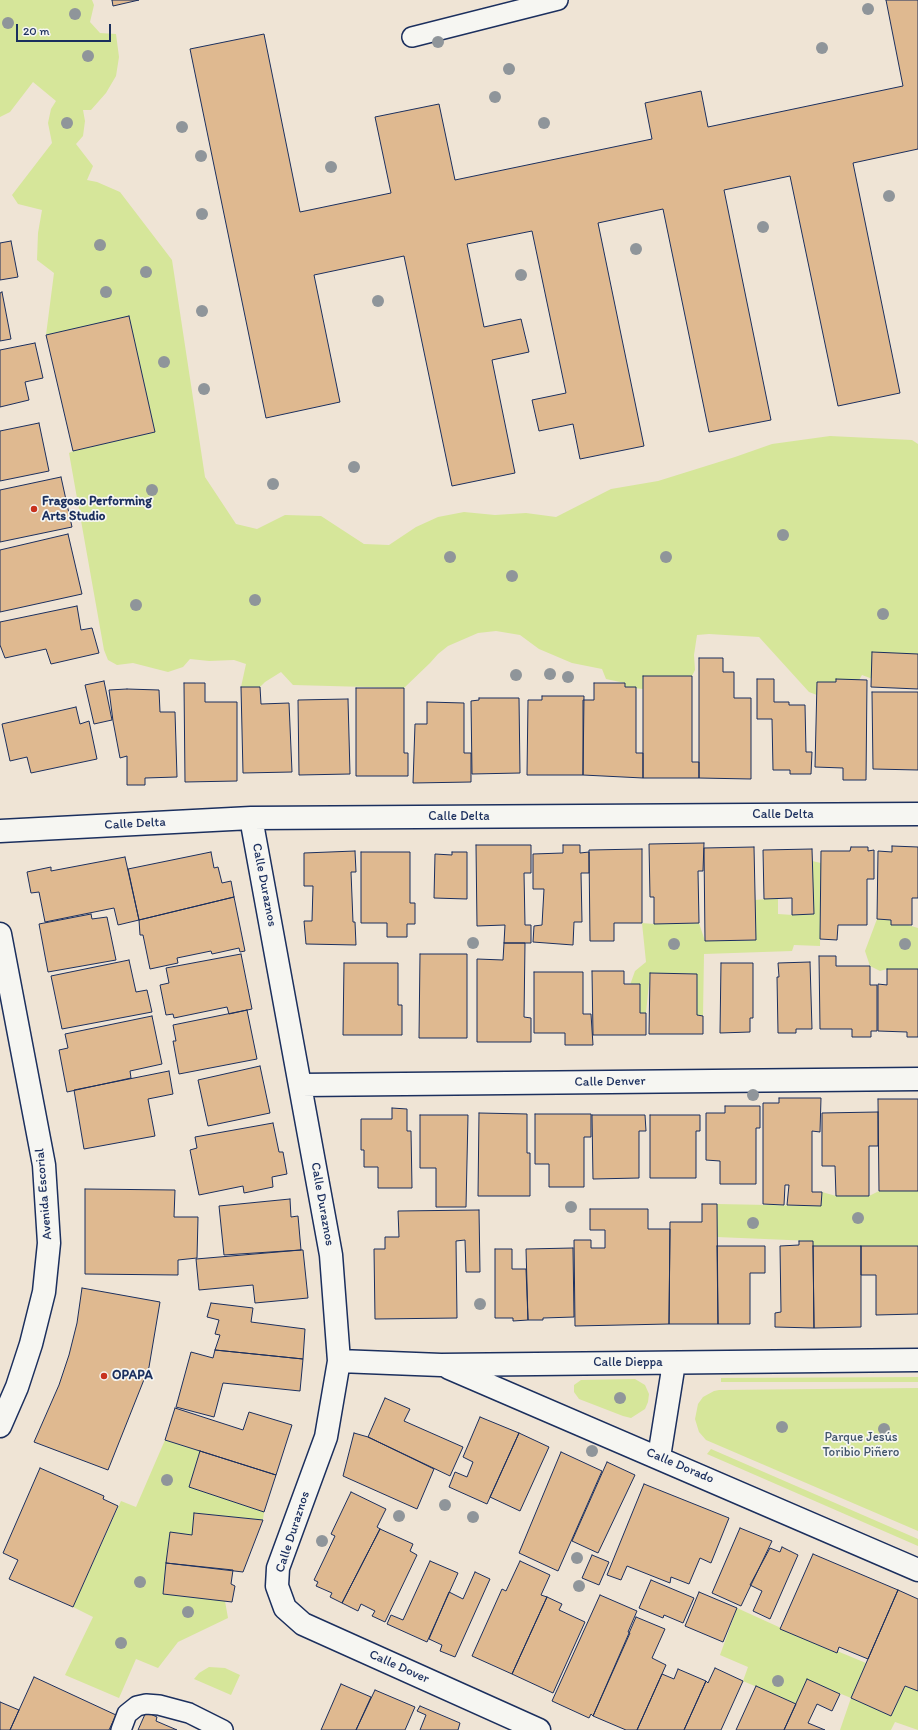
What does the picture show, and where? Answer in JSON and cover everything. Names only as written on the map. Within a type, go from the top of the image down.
[{"type":"street","name":"Calle Delta","points":[[0,831],[251,818],[918,814]]},
{"type":"street","name":"Calle Duraznos","points":[[251,818],[331,1255],[339,1362],[326,1437],[278,1568],[277,1586]]},
{"type":"street","name":"Avenida Escorial","points":[[0,934],[44,1165],[49,1243],[44,1292],[31,1344],[17,1387],[0,1426]]},
{"type":"street","name":"Calle Denver","points":[[301,1085],[918,1079]]},
{"type":"street","name":"Calle Dieppa","points":[[339,1362],[441,1365],[918,1360]]},
{"type":"street","points":[[659,1457],[674,1363]]},
{"type":"street","name":"Calle Dorado","points":[[441,1365],[659,1457],[918,1570]]},
{"type":"street","name":"Calle Dover","points":[[277,1586],[285,1608],[303,1624],[540,1730]]},
{"type":"lane","points":[[412,37],[554,0]]},
{"type":"lane","points":[[121,1730],[128,1714],[138,1706],[146,1704],[159,1705],[189,1713],[223,1730]]},
{"type":"green space","points":[[0,0],[92,0],[94,5],[90,22],[100,33],[116,34],[119,57],[116,76],[106,93],[91,110],[83,110],[85,121],[83,136],[76,144],[93,166],[87,180],[97,182],[120,192],[172,260],[205,477],[236,524],[257,529],[285,515],[321,516],[364,544],[389,545],[416,527],[438,517],[464,512],[495,515],[526,513],[556,517],[611,489],[658,481],[772,444],[830,436],[912,440],[918,444],[918,678],[883,683],[862,675],[854,689],[822,697],[809,692],[759,637],[709,634],[697,635],[694,655],[695,670],[692,676],[643,676],[643,689],[625,687],[625,683],[606,679],[602,669],[572,663],[539,649],[520,635],[496,631],[478,633],[448,646],[404,688],[293,685],[281,672],[260,687],[241,687],[246,664],[234,660],[209,661],[190,659],[183,667],[168,672],[133,663],[117,665],[108,660],[104,650],[69,453],[155,432],[129,317],[46,335],[54,273],[37,260],[38,233],[42,210],[18,204],[12,195],[52,143],[48,123],[51,109],[56,101],[33,82],[10,112],[0,117]]},
{"type":"green space","points":[[812,861],[821,863],[820,946],[794,945],[792,951],[704,954],[703,1016],[697,1015],[697,974],[650,973],[646,1013],[640,1013],[630,985],[635,971],[646,962],[642,923],[699,923],[705,941],[756,940],[755,900],[778,898],[778,914],[793,915]]},
{"type":"green space","points":[[877,919],[891,920],[918,928],[918,969],[887,969],[880,971],[870,966],[865,951]]},
{"type":"green space","points":[[879,1191],[918,1191],[918,1246],[813,1246],[812,1241],[717,1237],[717,1204],[821,1206],[822,1192],[836,1196],[869,1196]]},
{"type":"green space","points":[[918,1377],[918,1382],[721,1382],[721,1378]]},
{"type":"green space","points":[[635,1379],[645,1385],[649,1394],[645,1409],[631,1418],[579,1399],[574,1392],[574,1385],[581,1380]]},
{"type":"green space","name":"Parque Jesús Toribio Piñero","points":[[918,1388],[918,1531],[706,1440],[699,1432],[695,1419],[698,1404],[703,1397],[719,1390]]},
{"type":"green space","points":[[165,1440],[200,1451],[189,1487],[264,1512],[263,1520],[194,1513],[192,1535],[170,1533],[163,1594],[225,1601],[228,1618],[178,1642],[158,1668],[136,1659],[119,1698],[65,1675],[93,1617],[73,1607],[121,1501],[136,1507]]},
{"type":"green space","points":[[711,1449],[918,1539],[918,1546],[707,1454]]},
{"type":"green space","points":[[737,1608],[836,1653],[837,1651],[866,1663],[851,1698],[807,1680],[796,1704],[743,1681],[748,1667],[720,1655]]},
{"type":"green space","points":[[209,1667],[225,1668],[240,1675],[231,1695],[194,1679],[199,1673]]},
{"type":"green space","points":[[905,1686],[918,1691],[918,1730],[895,1722],[891,1730],[840,1730],[851,1698],[891,1716]]},
{"type":"building","points":[[112,0],[139,0],[113,6]]},
{"type":"building","points":[[886,0],[918,0],[918,149],[853,163],[900,393],[838,406],[790,176],[724,190],[771,420],[709,432],[663,209],[598,223],[644,446],[580,459],[573,424],[539,431],[532,400],[566,393],[532,231],[467,244],[484,327],[521,319],[529,352],[492,360],[515,473],[452,486],[404,256],[314,275],[340,402],[266,418],[190,49],[264,34],[300,212],[391,193],[375,117],[439,104],[455,180],[652,139],[645,103],[701,91],[708,127],[903,86]]},
{"type":"building","points":[[11,241],[18,277],[0,280],[0,243]]},
{"type":"building","points":[[2,292],[11,339],[0,341],[0,293]]},
{"type":"building","points":[[129,316],[155,432],[73,451],[46,335]]},
{"type":"building","points":[[35,343],[43,378],[25,382],[29,400],[0,407],[0,350]]},
{"type":"building","points":[[39,423],[49,471],[0,481],[0,431]]},
{"type":"building","name":"Fragoso Performing Arts Studio","points":[[61,477],[72,527],[0,542],[0,490]]},
{"type":"building","points":[[68,534],[82,594],[0,612],[0,550]]},
{"type":"building","points":[[77,606],[81,630],[92,628],[99,653],[51,664],[46,649],[5,658],[0,645],[0,622]]},
{"type":"building","points":[[872,652],[918,654],[918,689],[871,687]]},
{"type":"building","points":[[699,658],[723,658],[723,672],[734,672],[734,698],[751,698],[751,779],[699,778]]},
{"type":"building","points":[[643,676],[692,676],[692,762],[699,762],[699,778],[643,778]]},
{"type":"building","points":[[757,679],[774,679],[774,702],[789,702],[789,705],[805,705],[806,752],[812,752],[811,774],[790,774],[790,770],[773,770],[772,719],[757,719]]},
{"type":"building","points":[[836,679],[867,680],[866,780],[843,780],[843,768],[815,767],[817,682],[836,682]]},
{"type":"building","points":[[104,681],[112,720],[94,724],[85,685]]},
{"type":"building","points":[[184,683],[205,683],[205,702],[237,702],[237,781],[185,782]]},
{"type":"building","points":[[594,683],[625,683],[625,687],[636,687],[636,753],[643,753],[643,778],[583,775],[583,700],[594,700]]},
{"type":"building","points":[[241,687],[260,687],[261,704],[289,703],[292,772],[243,773]]},
{"type":"building","points":[[356,688],[404,688],[404,753],[408,753],[408,776],[356,776]]},
{"type":"building","points":[[109,690],[159,690],[160,712],[175,712],[177,777],[145,778],[145,785],[127,785],[127,756],[120,758]]},
{"type":"building","points":[[872,692],[918,692],[918,770],[873,769]]},
{"type":"building","points":[[542,696],[584,696],[583,775],[527,775],[528,700],[542,700]]},
{"type":"building","points":[[479,698],[519,698],[520,773],[472,774],[471,701],[479,700]]},
{"type":"building","points":[[348,699],[350,774],[299,775],[298,700]]},
{"type":"building","points":[[427,702],[464,703],[464,753],[471,753],[471,782],[413,783],[415,724],[427,724]]},
{"type":"building","points":[[76,707],[80,724],[89,721],[97,759],[31,773],[27,757],[10,761],[2,724]]},
{"type":"building","points":[[704,843],[703,871],[698,871],[699,923],[654,924],[654,897],[650,897],[649,844]]},
{"type":"building","points":[[476,845],[531,845],[531,873],[524,873],[525,925],[531,925],[531,943],[504,943],[505,925],[477,926]]},
{"type":"building","points":[[563,845],[580,845],[580,853],[589,852],[589,873],[581,873],[582,922],[574,922],[573,945],[533,942],[534,926],[542,925],[544,889],[533,889],[533,854],[563,853]]},
{"type":"building","points":[[892,846],[918,847],[918,898],[912,898],[912,925],[891,925],[891,920],[877,919],[878,851],[892,852]]},
{"type":"building","points":[[754,847],[756,940],[705,941],[704,848]]},
{"type":"building","points":[[851,847],[868,847],[868,851],[874,850],[874,879],[867,879],[867,925],[838,925],[837,940],[820,939],[821,851],[850,851]]},
{"type":"building","points":[[642,849],[642,923],[614,923],[614,941],[590,941],[589,850]]},
{"type":"building","points":[[812,849],[814,914],[792,915],[792,898],[764,899],[763,850]]},
{"type":"building","points":[[355,851],[356,872],[351,872],[353,922],[355,922],[356,945],[306,944],[304,921],[312,921],[313,886],[304,886],[304,853]]},
{"type":"building","points":[[211,852],[214,868],[218,867],[222,883],[231,881],[234,897],[139,920],[128,869]]},
{"type":"building","points":[[361,852],[410,852],[410,903],[415,903],[415,924],[407,924],[407,937],[387,937],[387,923],[361,923]]},
{"type":"building","points":[[452,852],[467,852],[467,899],[434,898],[435,854],[452,855]]},
{"type":"building","points":[[125,857],[139,920],[118,925],[114,908],[45,922],[39,892],[31,893],[27,872],[51,867],[51,871]]},
{"type":"building","points":[[234,897],[245,951],[240,952],[239,948],[212,954],[211,951],[177,958],[178,963],[150,969],[143,935],[140,935],[139,920]]},
{"type":"building","points":[[91,914],[92,919],[107,917],[116,960],[48,972],[39,924]]},
{"type":"building","points":[[504,943],[525,943],[524,1017],[531,1018],[531,1042],[477,1042],[477,959],[503,960]]},
{"type":"building","points":[[241,954],[252,1009],[229,1014],[227,1007],[174,1018],[173,1014],[166,1015],[160,985],[169,983],[166,968]]},
{"type":"building","points":[[420,954],[467,954],[467,1038],[419,1038]]},
{"type":"building","points":[[819,956],[836,956],[836,966],[870,966],[870,985],[877,985],[877,1031],[871,1031],[871,1037],[852,1037],[852,1029],[820,1029]]},
{"type":"building","points":[[129,960],[136,992],[147,990],[152,1012],[62,1029],[51,976]]},
{"type":"building","points":[[810,962],[812,1029],[796,1029],[796,1033],[778,1033],[778,963]]},
{"type":"building","points":[[344,963],[398,963],[398,1005],[402,1005],[402,1035],[343,1035]]},
{"type":"building","points":[[721,963],[753,963],[753,1018],[750,1018],[750,1032],[720,1033]]},
{"type":"building","points":[[887,969],[918,969],[918,1037],[907,1037],[907,1032],[878,1031],[878,984],[887,985]]},
{"type":"building","points":[[592,971],[624,971],[624,984],[640,984],[640,1013],[646,1013],[646,1035],[593,1035]]},
{"type":"building","points":[[534,972],[583,972],[583,1014],[591,1014],[593,1045],[565,1045],[565,1033],[534,1033]]},
{"type":"building","points":[[650,973],[697,974],[697,1015],[703,1016],[703,1034],[649,1034]]},
{"type":"building","points":[[247,1010],[257,1059],[179,1074],[173,1041],[176,1041],[173,1025]]},
{"type":"building","points":[[152,1016],[162,1064],[130,1071],[131,1078],[67,1092],[59,1050],[68,1048],[65,1034]]},
{"type":"building","points":[[260,1066],[270,1113],[208,1126],[198,1080]]},
{"type":"building","points":[[169,1071],[173,1094],[148,1099],[155,1136],[84,1149],[74,1090]]},
{"type":"building","points":[[779,1098],[821,1098],[820,1132],[812,1131],[812,1192],[822,1192],[821,1206],[787,1205],[789,1185],[785,1185],[784,1205],[763,1204],[763,1103],[779,1103]]},
{"type":"building","points":[[878,1099],[918,1099],[918,1191],[879,1191]]},
{"type":"building","points":[[725,1106],[760,1106],[760,1128],[756,1128],[756,1184],[720,1184],[720,1161],[706,1160],[706,1113],[725,1113]]},
{"type":"building","points":[[392,1108],[407,1109],[407,1131],[411,1131],[412,1188],[378,1188],[378,1167],[364,1167],[364,1150],[361,1150],[361,1119],[392,1119]]},
{"type":"building","points":[[878,1112],[878,1146],[869,1146],[869,1196],[836,1196],[835,1166],[822,1166],[822,1113]]},
{"type":"building","points":[[479,1113],[527,1114],[527,1153],[530,1153],[530,1196],[478,1196]]},
{"type":"building","points":[[535,1114],[591,1114],[591,1137],[584,1137],[584,1187],[549,1187],[549,1164],[535,1164]]},
{"type":"building","points":[[420,1115],[468,1115],[466,1207],[436,1207],[436,1168],[420,1168]]},
{"type":"building","points":[[592,1115],[645,1115],[646,1131],[639,1131],[639,1178],[593,1179]]},
{"type":"building","points":[[650,1115],[700,1115],[700,1131],[696,1131],[696,1178],[650,1178]]},
{"type":"building","points":[[273,1123],[279,1152],[283,1152],[287,1174],[272,1177],[273,1187],[244,1193],[243,1186],[199,1195],[190,1150],[197,1148],[195,1137]]},
{"type":"building","points":[[85,1189],[175,1190],[174,1217],[198,1217],[197,1258],[178,1260],[178,1275],[85,1274]]},
{"type":"building","points":[[290,1199],[291,1217],[298,1216],[301,1250],[224,1255],[219,1206]]},
{"type":"building","points":[[702,1204],[717,1204],[718,1324],[669,1324],[670,1222],[702,1222]]},
{"type":"building","points":[[590,1209],[648,1209],[648,1229],[670,1229],[669,1324],[575,1326],[574,1240],[591,1240],[591,1248],[605,1248],[605,1230],[590,1230]]},
{"type":"building","points":[[479,1210],[480,1272],[466,1272],[465,1240],[456,1241],[457,1318],[375,1319],[374,1249],[385,1249],[385,1237],[399,1237],[398,1211]]},
{"type":"building","points":[[799,1241],[813,1241],[814,1328],[775,1327],[775,1313],[781,1312],[780,1246],[799,1245]]},
{"type":"building","points":[[717,1246],[765,1246],[765,1273],[750,1273],[750,1324],[718,1324]]},
{"type":"building","points":[[813,1246],[861,1246],[861,1327],[814,1328]]},
{"type":"building","points":[[861,1246],[918,1246],[918,1314],[876,1315],[876,1275],[861,1275]]},
{"type":"building","points":[[573,1248],[574,1317],[528,1320],[526,1249]]},
{"type":"building","points":[[495,1249],[512,1249],[512,1269],[526,1269],[528,1320],[513,1321],[513,1318],[495,1318]]},
{"type":"building","points":[[303,1250],[308,1298],[255,1303],[253,1285],[199,1290],[196,1259]]},
{"type":"building","name":"OPAPA","points":[[82,1288],[160,1302],[149,1367],[108,1470],[34,1442],[59,1385],[69,1355],[77,1323]]},
{"type":"building","points":[[211,1303],[253,1308],[251,1322],[305,1329],[303,1359],[215,1350],[220,1335],[215,1334],[219,1320],[207,1317]]},
{"type":"building","points":[[215,1350],[303,1359],[300,1391],[223,1383],[214,1417],[176,1407],[191,1352],[213,1358]]},
{"type":"building","points":[[385,1398],[410,1409],[404,1421],[463,1447],[450,1476],[368,1437]]},
{"type":"building","points":[[175,1408],[243,1430],[249,1412],[292,1425],[276,1475],[165,1440]]},
{"type":"building","points":[[480,1417],[519,1433],[487,1504],[449,1487],[455,1472],[467,1477],[473,1462],[463,1457]]},
{"type":"building","points":[[354,1433],[368,1437],[434,1469],[417,1509],[343,1476]]},
{"type":"building","points":[[519,1433],[549,1447],[520,1511],[490,1497]]},
{"type":"building","points":[[200,1451],[276,1475],[264,1512],[189,1487]]},
{"type":"building","points":[[561,1452],[602,1471],[558,1571],[519,1553]]},
{"type":"building","points":[[607,1462],[635,1475],[598,1553],[572,1541]]},
{"type":"building","points":[[40,1468],[104,1496],[103,1499],[118,1506],[73,1607],[9,1579],[18,1560],[3,1553]]},
{"type":"building","points":[[644,1484],[729,1518],[711,1563],[700,1558],[689,1584],[671,1577],[670,1583],[627,1566],[621,1580],[607,1575]]},
{"type":"building","points":[[351,1492],[386,1509],[377,1527],[380,1529],[342,1603],[330,1597],[332,1593],[316,1586],[318,1582],[314,1580],[335,1536],[331,1534]]},
{"type":"building","points":[[194,1513],[263,1520],[243,1572],[166,1563],[170,1532],[192,1535]]},
{"type":"building","points":[[740,1528],[772,1541],[741,1606],[712,1593]]},
{"type":"building","points":[[380,1529],[413,1544],[410,1551],[417,1555],[385,1622],[372,1616],[375,1611],[361,1604],[358,1611],[342,1603]]},
{"type":"building","points":[[782,1547],[798,1555],[770,1619],[753,1611],[762,1591],[750,1585],[770,1548],[780,1552]]},
{"type":"building","points":[[813,1554],[898,1590],[868,1659],[839,1647],[837,1653],[780,1629]]},
{"type":"building","points":[[592,1555],[609,1562],[599,1585],[582,1578]]},
{"type":"building","points":[[430,1561],[458,1573],[427,1642],[387,1624],[391,1615],[403,1620]]},
{"type":"building","points":[[520,1561],[550,1575],[541,1595],[547,1597],[512,1674],[472,1656],[502,1589],[506,1591]]},
{"type":"building","points":[[166,1563],[233,1570],[231,1584],[235,1586],[232,1602],[163,1594]]},
{"type":"building","points":[[475,1572],[490,1579],[455,1657],[440,1651],[442,1645],[429,1639],[449,1592],[463,1599]]},
{"type":"building","points":[[651,1580],[694,1598],[683,1623],[664,1615],[663,1618],[639,1608]]},
{"type":"building","points":[[898,1590],[918,1599],[918,1691],[905,1686],[891,1716],[851,1698]]},
{"type":"building","points":[[699,1592],[737,1608],[723,1642],[685,1626]]},
{"type":"building","points":[[600,1595],[637,1611],[628,1632],[630,1633],[593,1716],[591,1714],[589,1718],[552,1701]]},
{"type":"building","points":[[547,1597],[562,1604],[559,1610],[585,1622],[553,1693],[512,1674]]},
{"type":"building","points":[[636,1617],[665,1629],[652,1658],[666,1665],[637,1730],[626,1730],[593,1716]]},
{"type":"building","points":[[715,1668],[743,1681],[721,1730],[684,1730],[706,1681],[708,1683]]},
{"type":"building","points":[[678,1669],[706,1681],[684,1730],[637,1730],[662,1674],[674,1679]]},
{"type":"building","points":[[34,1677],[116,1715],[109,1730],[10,1730]]},
{"type":"building","points":[[807,1679],[840,1694],[832,1711],[817,1704],[808,1723],[825,1730],[784,1730]]},
{"type":"building","points":[[341,1684],[371,1697],[356,1730],[321,1730]]},
{"type":"building","points":[[756,1686],[796,1704],[784,1730],[736,1730]]},
{"type":"building","points":[[375,1690],[415,1707],[405,1730],[356,1730]]},
{"type":"building","points":[[0,1702],[19,1710],[10,1730],[0,1730]]},
{"type":"building","points":[[420,1706],[460,1723],[458,1730],[420,1730],[426,1715],[417,1711]]},
{"type":"building","points":[[146,1712],[157,1717],[156,1721],[177,1730],[138,1730]]},
{"type":"place","name":"Fragoso Performing Arts Studio","points":[[34,509]]},
{"type":"place","name":"OPAPA","points":[[104,1376]]}]
